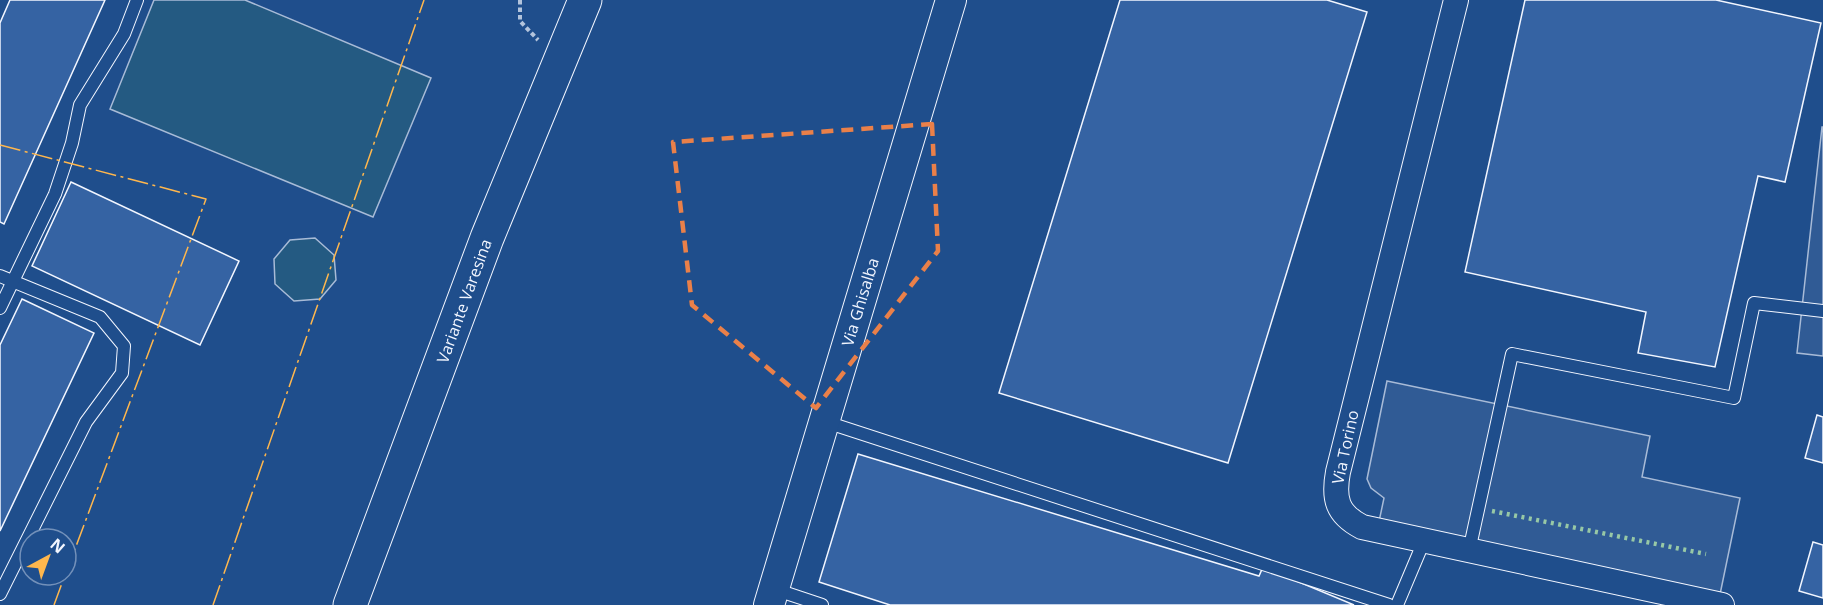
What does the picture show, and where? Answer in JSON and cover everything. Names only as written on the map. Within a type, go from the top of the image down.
[{"type":"main road","name":"Variante Varesina","points":[[351,605],[487,238],[585,0]]},
{"type":"street","name":"Via Ghisalba","points":[[772,597],[951,0]]},
{"type":"street","name":"Via Torino","points":[[1456,0],[1335,486],[1339,506],[1344,515],[1362,527],[1720,605]]},
{"type":"lane","points":[[0,308],[55,194],[72,142],[80,105],[124,34],[137,0]]},
{"type":"lane","points":[[0,276],[100,317],[124,346],[122,373],[86,422],[0,594]]},
{"type":"lane","points":[[1469,551],[1512,354],[1734,398],[1754,303],[1823,310]]},
{"type":"lane","points":[[823,422],[1389,605]]},
{"type":"lane","points":[[1397,605],[1424,541]]},
{"type":"lane","points":[[772,597],[822,605]]},
{"type":"path","points":[[520,0],[520,21],[536,39],[563,53]]},
{"type":"highlighted area","points":[[932,124],[938,251],[816,408],[692,305],[673,142]]},
{"type":"shaded area","points":[[154,0],[245,0],[431,78],[373,217],[110,109]]},
{"type":"shaded area","points":[[1823,127],[1823,356],[1797,353]]},
{"type":"shaded area","points":[[315,238],[334,255],[336,280],[320,299],[294,301],[275,284],[274,259],[290,240]]},
{"type":"shaded area","points":[[1387,381],[1650,436],[1642,477],[1740,498],[1718,604],[1377,531],[1384,498],[1371,488],[1367,479]]},
{"type":"building","points":[[10,0],[105,0],[4,224],[0,222],[0,23]]},
{"type":"building","points":[[1120,0],[1327,0],[1367,12],[1228,463],[999,393]]},
{"type":"building","points":[[1525,0],[1716,0],[1821,23],[1785,182],[1758,176],[1715,367],[1638,353],[1646,312],[1465,272]]},
{"type":"building","points":[[71,182],[239,261],[200,345],[32,266]]},
{"type":"building","points":[[22,299],[94,333],[0,531],[0,345]]},
{"type":"building","points":[[1817,415],[1823,417],[1823,463],[1805,458]]},
{"type":"building","points":[[858,454],[1259,576],[1263,567],[1354,605],[890,605],[819,582]]},
{"type":"building","points":[[1813,542],[1823,545],[1823,598],[1799,591]]},
{"type":"hedge","points":[[1492,511],[1706,554]]},
{"type":"power","points":[[213,605],[424,0]]},
{"type":"power","points":[[0,145],[206,199],[78,541]]},
{"type":"power","points":[[54,605],[61,587]]}]
